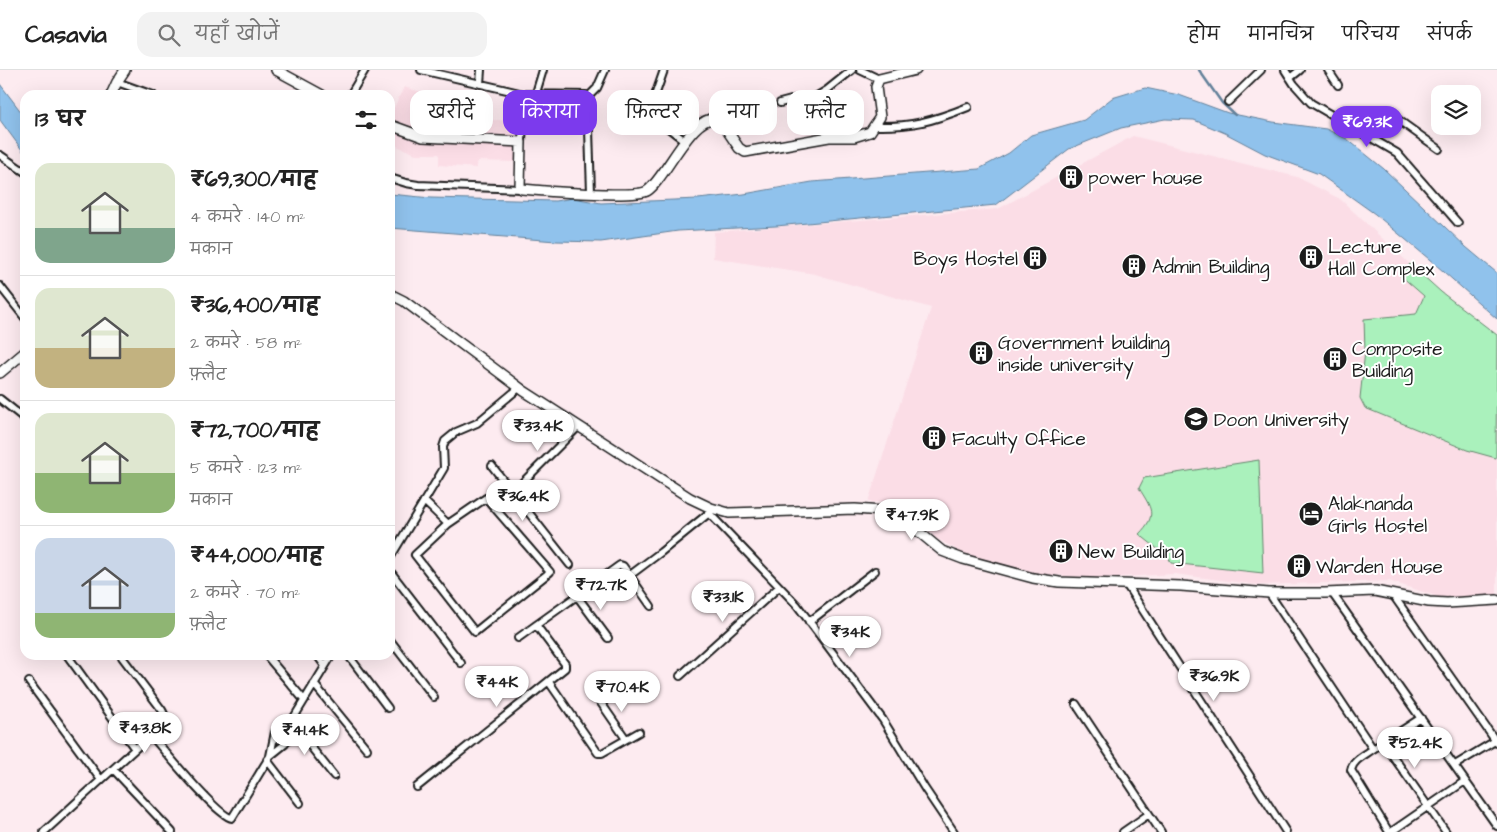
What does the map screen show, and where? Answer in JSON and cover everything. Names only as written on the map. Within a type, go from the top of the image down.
[{"type":"main road","points":[[113,90],[116,82],[125,70]]},
{"type":"main road","points":[[276,70],[313,90]]},
{"type":"main road","points":[[395,127],[423,137],[522,143],[521,189],[636,194],[647,191],[685,141],[698,126],[708,120],[715,118],[724,123],[739,148],[749,152],[829,137],[854,137],[870,132],[880,117],[876,87],[879,79],[916,70]]},
{"type":"main road","points":[[395,296],[404,301],[519,388],[710,510],[729,513],[855,509],[892,513],[907,522],[942,551],[963,559],[1033,578],[1059,582],[1126,584],[1269,593],[1375,591],[1429,602],[1447,603],[1497,600]]},
{"type":"main road","points":[[0,373],[20,356]]},
{"type":"street","points":[[353,90],[365,70]]},
{"type":"street","points":[[421,70],[506,90]]},
{"type":"street","points":[[480,84],[482,70]]},
{"type":"street","points":[[537,90],[543,70]]},
{"type":"street","points":[[595,90],[605,70]]},
{"type":"street","points":[[664,70],[649,113],[685,141]]},
{"type":"street","points":[[780,103],[818,96],[852,70]]},
{"type":"street","points":[[860,70],[879,79]]},
{"type":"street","points":[[1228,102],[1261,70]]},
{"type":"street","points":[[1285,70],[1312,103],[1397,153],[1458,223]]},
{"type":"street","points":[[1290,78],[1300,70]]},
{"type":"street","points":[[1328,70],[1338,85]]},
{"type":"street","points":[[116,82],[139,90]]},
{"type":"street","points":[[874,126],[899,127],[918,124],[944,117],[968,107]]},
{"type":"street","points":[[1368,136],[1380,114],[1386,112],[1439,150]]},
{"type":"street","points":[[522,135],[522,143]]},
{"type":"street","points":[[589,135],[591,193]]},
{"type":"street","points":[[0,155],[20,169]]},
{"type":"street","points":[[395,180],[406,184],[418,185],[521,189]]},
{"type":"street","points":[[0,286],[20,312]]},
{"type":"street","points":[[395,549],[444,468],[444,440],[456,432],[477,423],[519,388]]},
{"type":"street","points":[[0,399],[20,415]]},
{"type":"street","points":[[513,492],[579,426]]},
{"type":"street","points":[[492,466],[570,565]]},
{"type":"street","points":[[486,498],[550,572],[475,632],[415,556],[448,524],[486,498]]},
{"type":"street","points":[[424,501],[448,524]]},
{"type":"street","points":[[629,576],[662,552],[710,510],[779,587],[797,604],[883,720],[924,789],[954,832]]},
{"type":"street","points":[[518,638],[620,565],[650,606]]},
{"type":"street","points":[[809,622],[875,571]]},
{"type":"street","points":[[395,577],[461,663]]},
{"type":"street","points":[[1126,584],[1286,832]]},
{"type":"street","points":[[680,676],[779,587]]},
{"type":"street","points":[[1269,593],[1373,749]]},
{"type":"street","points":[[1332,593],[1420,718],[1455,764],[1497,826]]},
{"type":"street","points":[[1392,594],[1496,742],[1455,764]]},
{"type":"street","points":[[577,596],[608,638]]},
{"type":"street","points":[[417,787],[496,722],[549,682],[566,666],[536,625]]},
{"type":"street","points":[[395,646],[434,697]]},
{"type":"street","points":[[71,660],[135,749]]},
{"type":"street","points":[[44,832],[165,721],[164,714],[124,660]]},
{"type":"street","points":[[270,660],[304,700]]},
{"type":"street","points":[[321,660],[325,666]]},
{"type":"street","points":[[151,735],[212,803],[229,818],[234,816],[269,758],[285,744],[289,737],[292,721],[329,660]]},
{"type":"street","points":[[352,660],[388,708]]},
{"type":"street","points":[[29,682],[101,780]]},
{"type":"street","points":[[549,682],[598,753],[602,753],[638,732]]},
{"type":"street","points":[[314,684],[367,749]]},
{"type":"street","points":[[599,700],[626,739]]},
{"type":"street","points":[[1076,704],[1161,832]]},
{"type":"street","points":[[1420,718],[1351,766],[1351,770],[1390,832],[1466,781]]},
{"type":"street","points":[[292,721],[275,732],[269,758],[300,803]]},
{"type":"street","points":[[292,721],[334,776]]},
{"type":"street","points":[[1383,742],[1446,832]]},
{"type":"street","points":[[113,769],[172,832]]},
{"type":"street","points":[[1123,832],[1149,814]]},
{"type":"shaded area","points":[[404,87],[414,90],[410,90],[410,135],[493,135],[493,120],[503,120],[503,135],[519,135],[518,162],[477,161],[476,168],[439,165],[439,154],[416,154],[395,145],[395,106]]},
{"type":"shaded area","name":"Doon University","points":[[1133,136],[1297,177],[1340,199],[1429,282],[1497,335],[1497,595],[1442,598],[1389,581],[1259,585],[1174,574],[1102,578],[1039,574],[963,555],[934,537],[920,516],[909,506],[899,502],[868,502],[931,308],[815,274],[713,258],[714,232],[998,209]]},
{"type":"green space","points":[[1410,264],[1441,292],[1497,335],[1496,458],[1467,450],[1365,408],[1360,398],[1365,351],[1364,319],[1416,314],[1424,296],[1400,275]]},
{"type":"green space","points":[[1259,460],[1263,573],[1171,563],[1169,558],[1139,534],[1149,522],[1151,516],[1147,501],[1139,488],[1144,478]]},
{"type":"water","points":[[0,84],[20,110],[20,147],[0,120]]},
{"type":"water","points":[[1145,88],[1179,95],[1228,113],[1273,122],[1326,129],[1347,139],[1384,169],[1466,247],[1497,273],[1497,319],[1375,214],[1319,174],[1265,154],[1225,133],[1194,120],[1165,119],[1121,128],[1069,149],[996,205],[776,226],[678,231],[601,242],[556,241],[395,228],[395,194],[431,198],[555,201],[573,198],[601,203],[698,199],[744,194],[812,182],[979,169],[1009,153],[1031,135],[1084,120],[1112,98]]},
{"type":"waterway","points":[[1199,70],[1222,103],[1235,115]]},
{"type":"place","name":"power house","points":[[1071,177]]},
{"type":"place","name":"Lecture Hall Complex","points":[[1311,257]]},
{"type":"place","name":"Boys Hostel","points":[[1035,258]]},
{"type":"place","name":"Admin Building","points":[[1134,266]]},
{"type":"place","name":"Government building inside university","points":[[981,353]]},
{"type":"place","name":"Composite Building","points":[[1335,359]]},
{"type":"place","name":"Doon University","points":[[1196,419]]},
{"type":"place","name":"Faculty Office","points":[[934,438]]},
{"type":"place","name":"Alaknanda Girls Hostel","points":[[1311,514]]},
{"type":"place","name":"New Building","points":[[1061,551]]},
{"type":"place","name":"Warden House","points":[[1299,566]]}]
